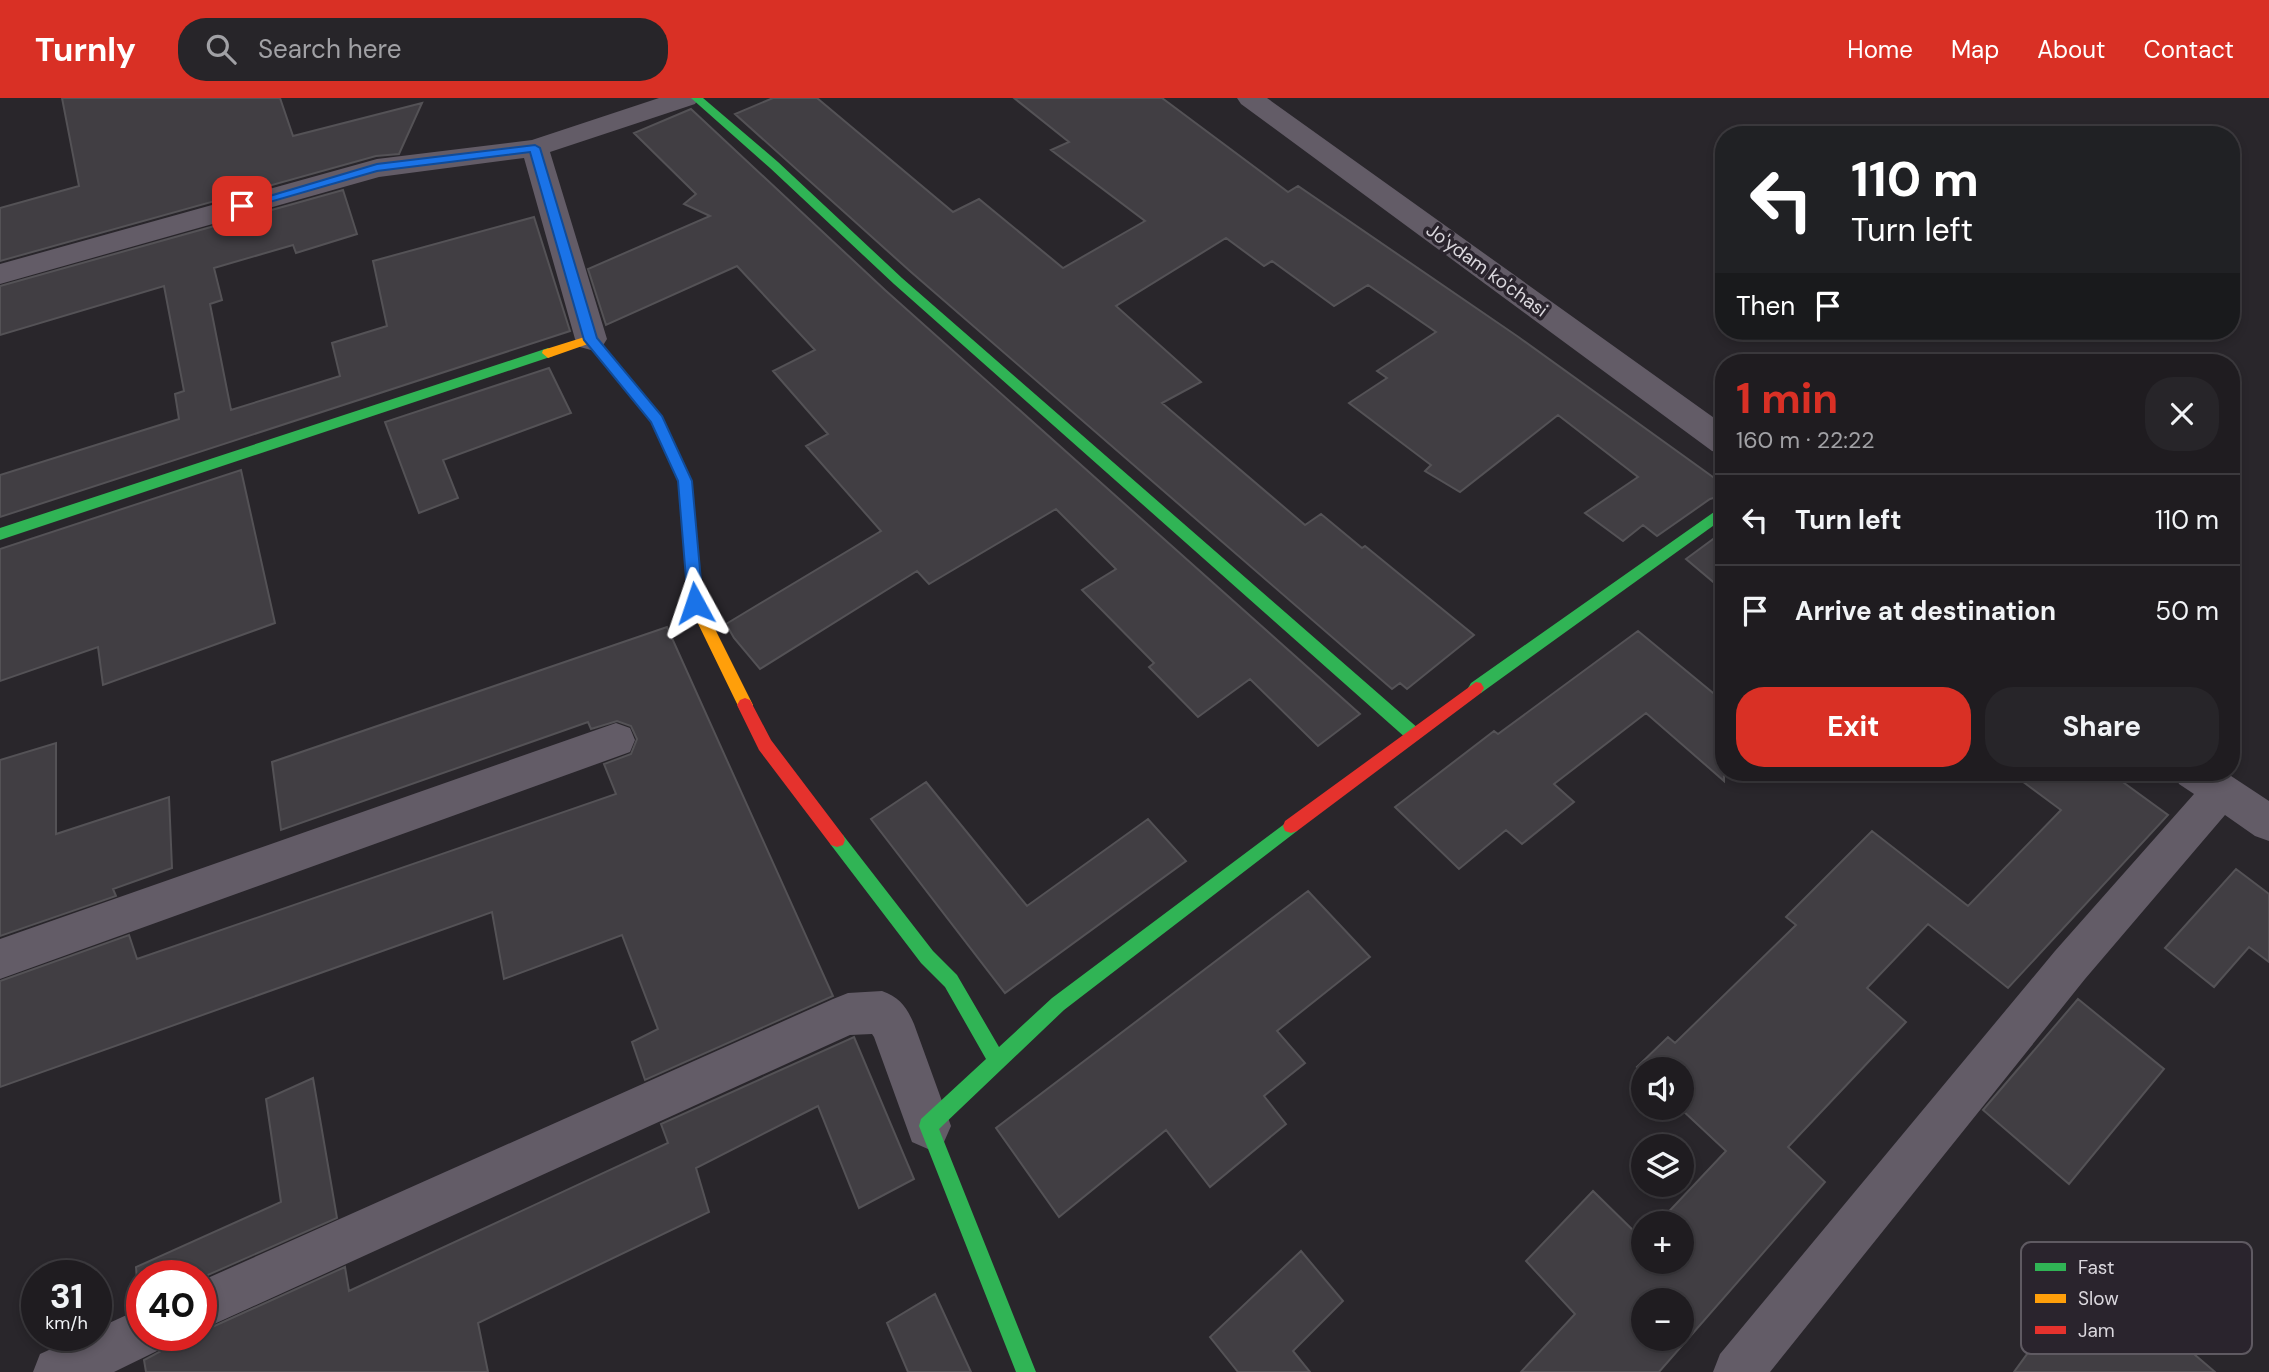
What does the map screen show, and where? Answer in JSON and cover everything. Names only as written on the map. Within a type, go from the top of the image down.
[{"type":"street","points":[[0,274],[377,168],[535,148],[686,98]]},
{"type":"street","points":[[696,98],[774,165],[898,281],[1413,734]]},
{"type":"street","name":"Jo'ydam ko'chasi","points":[[1250,98],[1715,435]]},
{"type":"street","points":[[535,148],[591,340],[657,420],[685,481],[695,603],[765,745],[928,957],[951,981],[997,1060]]},
{"type":"street","points":[[0,534],[591,340]]},
{"type":"street","points":[[928,1126],[1058,1004],[1413,734],[1715,516]]},
{"type":"street","points":[[0,959],[616,740]]},
{"type":"street","points":[[1738,1372],[2070,965],[2207,781],[2269,823]]},
{"type":"street","points":[[217,1299],[848,1014],[882,1012],[892,1024],[928,1126],[1026,1372]]},
{"type":"street","points":[[58,1372],[126,1341]]},
{"type":"building","points":[[62,98],[280,98],[293,136],[422,103],[399,154],[376,156],[0,261],[0,208],[79,186]]},
{"type":"building","points":[[773,98],[817,98],[953,212],[979,199],[1063,268],[1145,221],[1051,150],[1069,142],[1014,98],[1162,98],[1288,192],[1298,186],[1517,336],[1715,479],[1715,498],[1657,536],[1643,525],[1623,541],[1585,513],[1638,477],[1558,415],[1460,492],[1425,471],[1431,465],[1349,403],[1387,378],[1377,371],[1436,332],[1368,285],[1334,306],[1272,261],[1264,266],[1226,238],[1116,306],[1201,382],[1162,403],[1305,525],[1321,514],[1362,548],[1365,546],[1474,635],[1407,689],[1400,683],[1392,689],[911,272],[735,114]]},
{"type":"building","points":[[691,109],[885,290],[1360,714],[1318,746],[1250,679],[1198,717],[1149,667],[1154,663],[1082,590],[1116,569],[1056,509],[929,584],[917,571],[760,669],[726,624],[881,531],[806,446],[828,434],[773,371],[815,350],[737,266],[606,325],[588,269],[710,216],[684,204],[696,194],[634,133]]},
{"type":"building","points":[[343,190],[357,234],[296,253],[293,245],[214,268],[222,300],[210,304],[231,410],[340,376],[332,343],[387,326],[373,261],[534,217],[570,331],[0,517],[0,475],[179,419],[175,394],[184,391],[164,286],[0,335],[0,286]]},
{"type":"building","points":[[549,368],[571,413],[443,460],[458,498],[419,513],[385,422]]},
{"type":"building","points":[[241,470],[275,623],[103,685],[98,647],[0,681],[0,549]]},
{"type":"building","points":[[1715,538],[1715,583],[1686,559]]},
{"type":"building","points":[[667,627],[833,996],[645,1080],[632,1042],[658,1029],[622,935],[504,979],[492,912],[0,1087],[0,981],[129,935],[137,959],[616,794],[604,764],[631,754],[637,739],[631,726],[617,721],[591,729],[588,722],[281,830],[272,762]]},
{"type":"building","points":[[1638,631],[1715,695],[1715,773],[1646,713],[1554,784],[1574,802],[1522,844],[1506,830],[1459,869],[1395,807],[1494,731],[1498,734]]},
{"type":"building","points":[[56,743],[56,834],[169,797],[172,868],[113,889],[116,896],[0,936],[0,760]]},
{"type":"building","points":[[2022,781],[2121,781],[2168,815],[2008,988],[1928,924],[1867,988],[1906,1022],[1788,1147],[1825,1182],[1694,1332],[1694,1288],[1631,1288],[1631,1351],[1677,1351],[1659,1372],[1521,1372],[1575,1314],[1526,1261],[1593,1191],[1631,1228],[1631,1274],[1694,1274],[1694,1211],[1669,1211],[1683,1197],[1694,1197],[1694,1185],[1726,1151],[1693,1120],[1694,1057],[1647,1057],[1668,1037],[1675,1043],[1796,925],[1786,917],[1872,831],[1968,906],[2061,810]]},
{"type":"building","points":[[926,782],[1027,906],[1148,819],[1186,861],[1005,993],[871,819]]},
{"type":"building","points":[[2236,869],[2269,894],[2269,962],[2249,947],[2214,987],[2165,948]]},
{"type":"building","points":[[1308,891],[1370,957],[1277,1031],[1305,1063],[1264,1096],[1286,1124],[1210,1187],[1166,1130],[1059,1217],[996,1128]]},
{"type":"building","points":[[2078,999],[2164,1069],[2069,1184],[1983,1110]]},
{"type":"building","points":[[854,1037],[914,1179],[859,1208],[818,1106],[696,1168],[709,1212],[478,1323],[488,1372],[146,1372],[144,1360],[161,1351],[217,1351],[217,1325],[345,1267],[349,1291],[668,1143],[661,1124]]},
{"type":"building","points":[[313,1078],[337,1218],[217,1271],[217,1260],[152,1260],[281,1202],[266,1099]]},
{"type":"building","points":[[1301,1251],[1343,1301],[1293,1351],[1310,1372],[1238,1372],[1210,1337]]},
{"type":"building","points":[[935,1294],[971,1372],[908,1372],[887,1323]]},
{"type":"building","points":[[2027,1354],[2194,1354],[2215,1372],[2014,1372]]},
{"type":"traffic: fast","points":[[696,98],[774,165],[898,281],[1413,734]]},
{"type":"traffic: fast","points":[[0,534],[548,353]]},
{"type":"traffic: fast","points":[[1476,688],[1715,516]]},
{"type":"traffic: fast","points":[[1026,1372],[928,1126],[1058,1004],[1291,826]]},
{"type":"traffic: fast","points":[[837,840],[927,957],[951,981],[997,1060]]},
{"type":"traffic: slow","points":[[548,353],[591,339],[657,420],[685,481],[695,603],[745,705]]},
{"type":"traffic: jam","points":[[1291,826],[1476,688]]},
{"type":"traffic: jam","points":[[745,705],[765,745],[837,840]]},
{"type":"route","points":[[242,206],[377,168],[535,148],[591,340],[657,420],[685,481],[695,603]]}]
